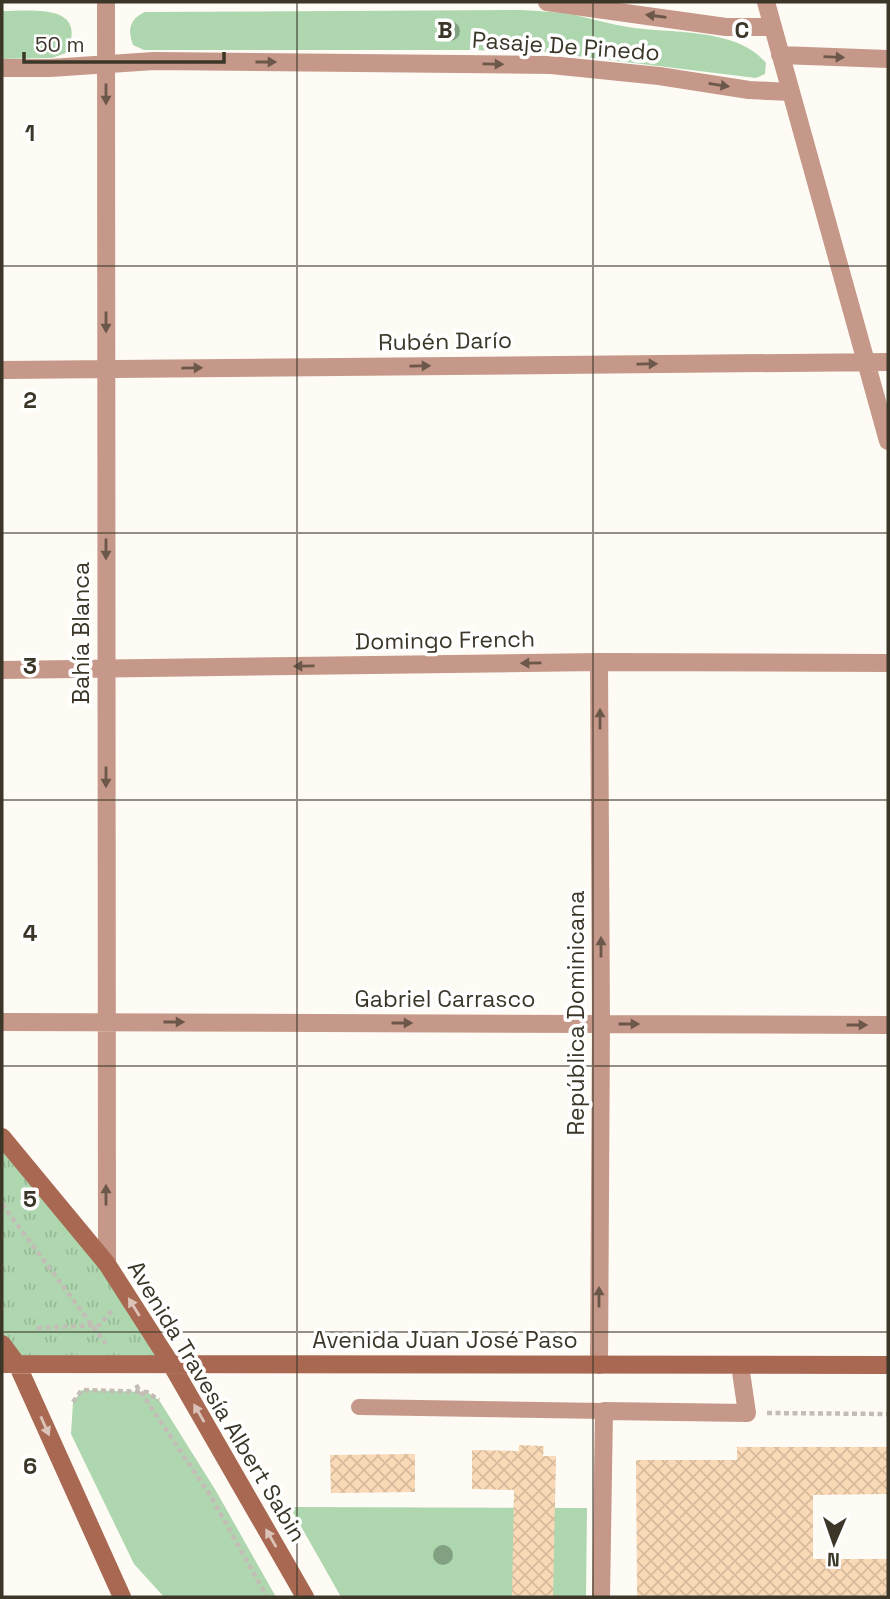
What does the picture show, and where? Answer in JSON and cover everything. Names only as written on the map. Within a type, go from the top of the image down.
[{"type":"main road","name":"Avenida Travesía Albert Sabin","points":[[2,1137],[107,1264],[171,1364],[305,1597]]},
{"type":"main road","points":[[2,1344],[9,1364],[121,1597]]},
{"type":"main road","name":"Avenida Juan José Paso","points":[[9,1364],[888,1365]]},
{"type":"street","name":"Bahía Blanca","points":[[106,2],[107,1264]]},
{"type":"street","points":[[547,2],[726,27],[773,27]]},
{"type":"street","points":[[766,2],[888,441]]},
{"type":"street","points":[[780,55],[888,59]]},
{"type":"street","name":"Pasaje De Pinedo","points":[[2,68],[50,68],[153,61],[551,65],[659,76],[749,90],[791,92]]},
{"type":"street","name":"Rubén Darío","points":[[2,370],[888,362]]},
{"type":"street","name":"Domingo French","points":[[2,670],[599,662],[888,663]]},
{"type":"street","name":"República Dominicana","points":[[599,662],[599,1365]]},
{"type":"street","name":"Gabriel Carrasco","points":[[2,1022],[888,1025]]},
{"type":"street","points":[[601,1597],[604,1411],[747,1413],[740,1365]]},
{"type":"lane","points":[[359,1407],[604,1411]]},
{"type":"path","points":[[2,1205],[92,1325]]},
{"type":"path","points":[[37,1328],[100,1325],[112,1309]]},
{"type":"path","points":[[73,1402],[82,1390],[148,1392],[159,1400]]},
{"type":"path","points":[[140,1391],[210,1495],[267,1597]]},
{"type":"path","points":[[747,1413],[888,1414]]},
{"type":"green space","points":[[521,10],[568,14],[628,27],[721,38],[753,51],[766,63],[765,74],[756,78],[544,52],[144,50],[133,45],[130,34],[133,21],[145,12]]},
{"type":"green space","points":[[2,11],[42,11],[64,18],[70,25],[71,37],[66,53],[52,58],[2,59]]},
{"type":"green space","points":[[2,1137],[171,1364],[17,1364],[2,1344]]},
{"type":"green space","points":[[82,1390],[147,1392],[159,1400],[216,1491],[276,1597],[164,1597],[134,1564],[71,1434],[73,1402]]},
{"type":"green space","points":[[290,1507],[587,1508],[586,1597],[341,1597]]},
{"type":"building","points":[[519,1445],[544,1446],[543,1456],[556,1456],[553,1597],[512,1597],[514,1490],[472,1489],[472,1450],[519,1451]]},
{"type":"building","points":[[737,1447],[888,1447],[888,1494],[813,1495],[813,1559],[888,1559],[888,1597],[637,1597],[636,1460],[737,1460]]},
{"type":"building","points":[[415,1454],[415,1492],[331,1493],[330,1455]]}]
